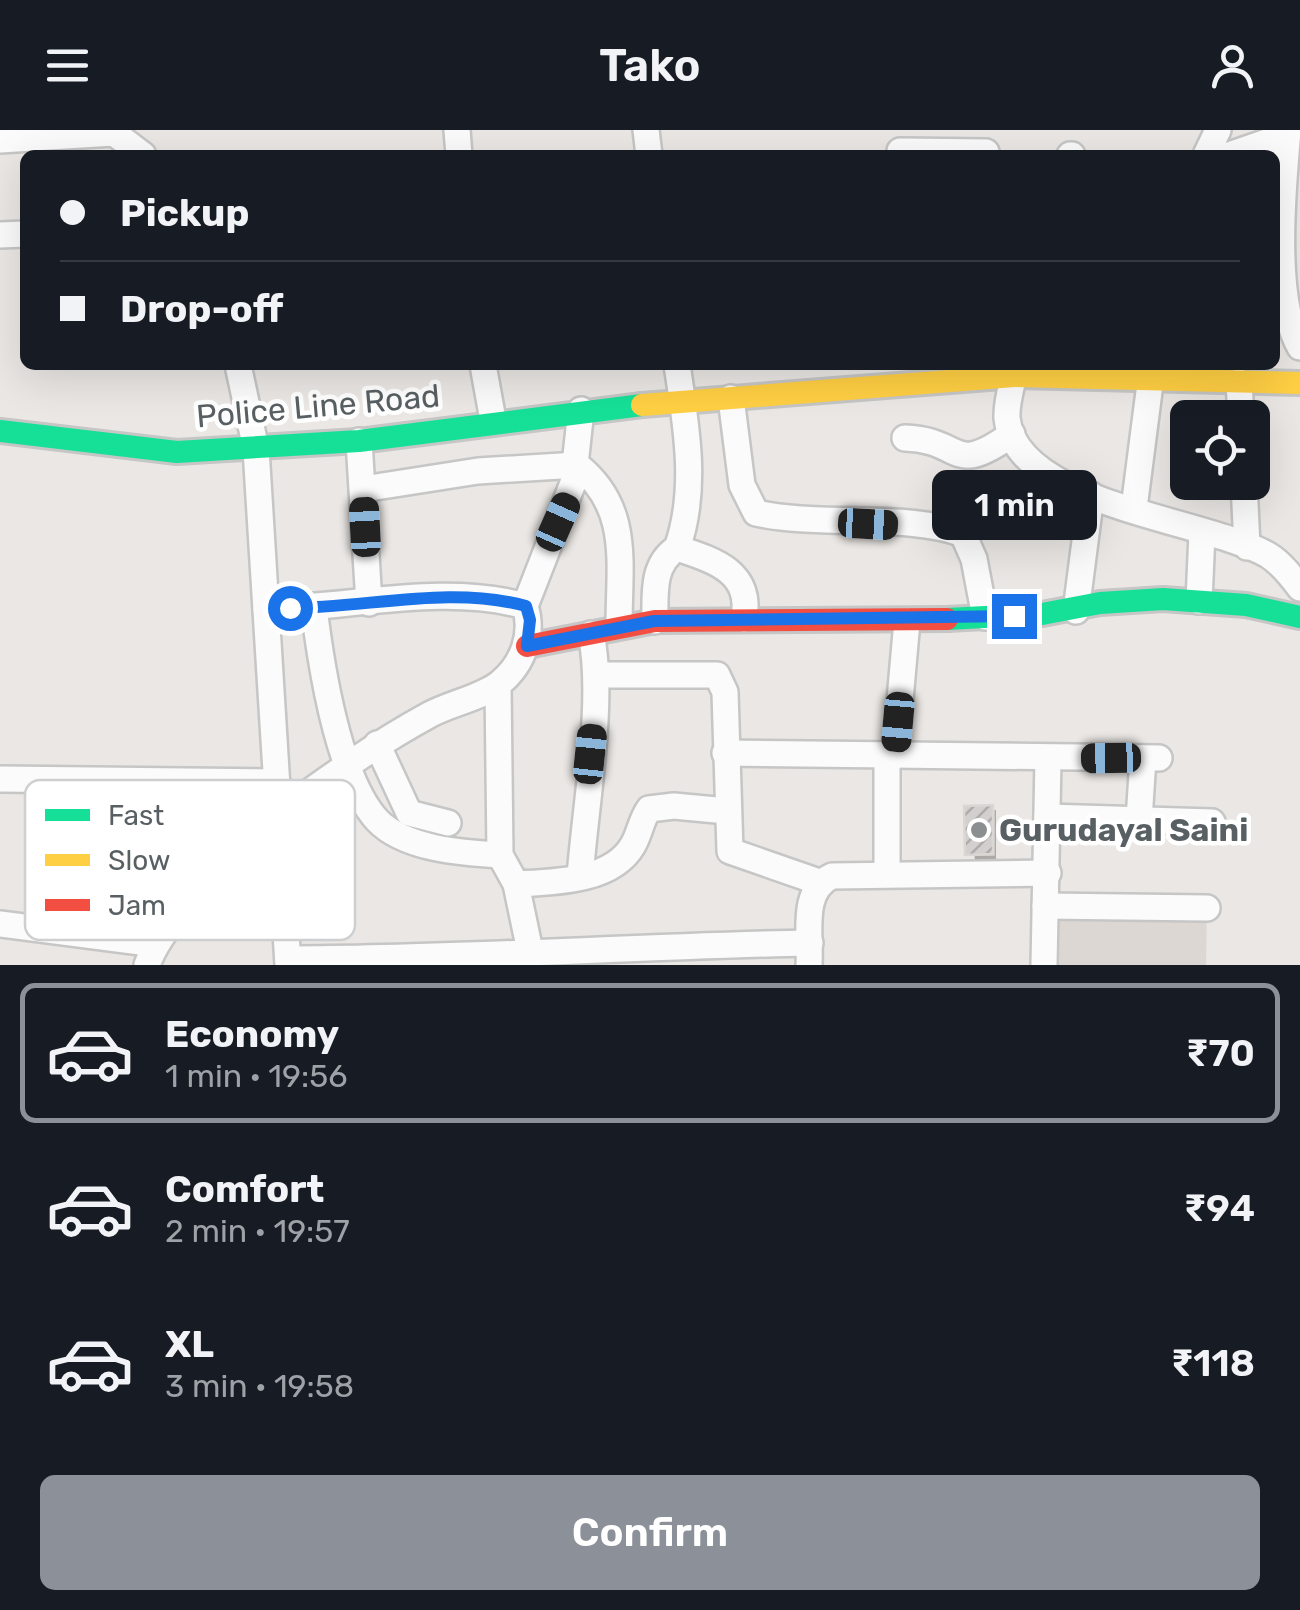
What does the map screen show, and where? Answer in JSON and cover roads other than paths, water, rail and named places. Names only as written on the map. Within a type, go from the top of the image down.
[{"type":"street","points":[[1242,150],[1288,132],[1292,185],[1286,290],[1292,331],[1300,346]]},
{"type":"street","points":[[0,140],[98,133],[131,141]]},
{"type":"street","points":[[901,145],[962,150]]},
{"type":"street","points":[[239,370],[256,448],[277,780]]},
{"type":"street","points":[[484,370],[494,420]]},
{"type":"street","points":[[678,370],[687,488],[678,548]]},
{"type":"street","points":[[1015,370],[1007,418],[1012,434],[1032,465],[1091,495],[1267,554],[1300,588]]},
{"type":"street","name":"Police Line Road","points":[[0,432],[177,452],[358,441],[494,420],[731,398],[892,376],[1015,370],[1300,383]]},
{"type":"street","points":[[1134,508],[1150,376]]},
{"type":"street","points":[[1239,382],[1240,400]]},
{"type":"street","points":[[731,398],[742,485],[756,513],[798,521],[939,528],[963,534],[974,558],[985,617]]},
{"type":"street","points":[[329,780],[377,744],[434,712],[498,686],[527,646],[530,620],[526,606],[577,465],[580,410]]},
{"type":"street","points":[[905,438],[926,438],[967,458],[978,457],[1012,434]]},
{"type":"street","points":[[358,441],[369,603]]},
{"type":"street","points":[[363,489],[478,471],[577,465],[598,482],[614,510],[619,626]]},
{"type":"street","points":[[1076,610],[1091,495]]},
{"type":"street","points":[[1245,500],[1246,548]]},
{"type":"street","points":[[1199,601],[1202,533]]},
{"type":"street","points":[[654,621],[660,567],[664,556],[678,548],[710,559],[740,579],[747,600],[744,619]]},
{"type":"street","points":[[266,609],[438,598],[526,606]]},
{"type":"street","points":[[527,646],[654,621],[985,617],[1076,610],[1100,603],[1199,601],[1246,605],[1300,617]]},
{"type":"street","points":[[314,608],[328,698],[348,763],[377,820],[442,848],[500,855]]},
{"type":"street","points":[[887,872],[891,756],[907,620]]},
{"type":"street","points":[[580,877],[596,674],[591,634]]},
{"type":"street","points":[[596,674],[718,675],[725,692],[730,852],[818,882]]},
{"type":"street","points":[[498,686],[500,855],[516,884],[530,952]]},
{"type":"street","points":[[377,744],[409,813],[448,823]]},
{"type":"street","points":[[725,753],[1151,758],[1140,820]]},
{"type":"street","points":[[1044,965],[1048,759]]},
{"type":"street","points":[[0,779],[92,780]]},
{"type":"street","points":[[516,884],[580,877],[624,857],[649,809],[727,811]]},
{"type":"street","points":[[1047,817],[1212,822]]},
{"type":"street","points":[[288,962],[447,962],[530,952],[599,957],[810,954],[810,897],[818,882],[832,876],[887,872],[1048,873]]},
{"type":"street","points":[[1045,906],[1207,908]]},
{"type":"street","points":[[0,924],[25,929]]},
{"type":"street","points":[[78,940],[152,955]]},
{"type":"place","name":"Gurudayal Saini","points":[[979,830]]}]
